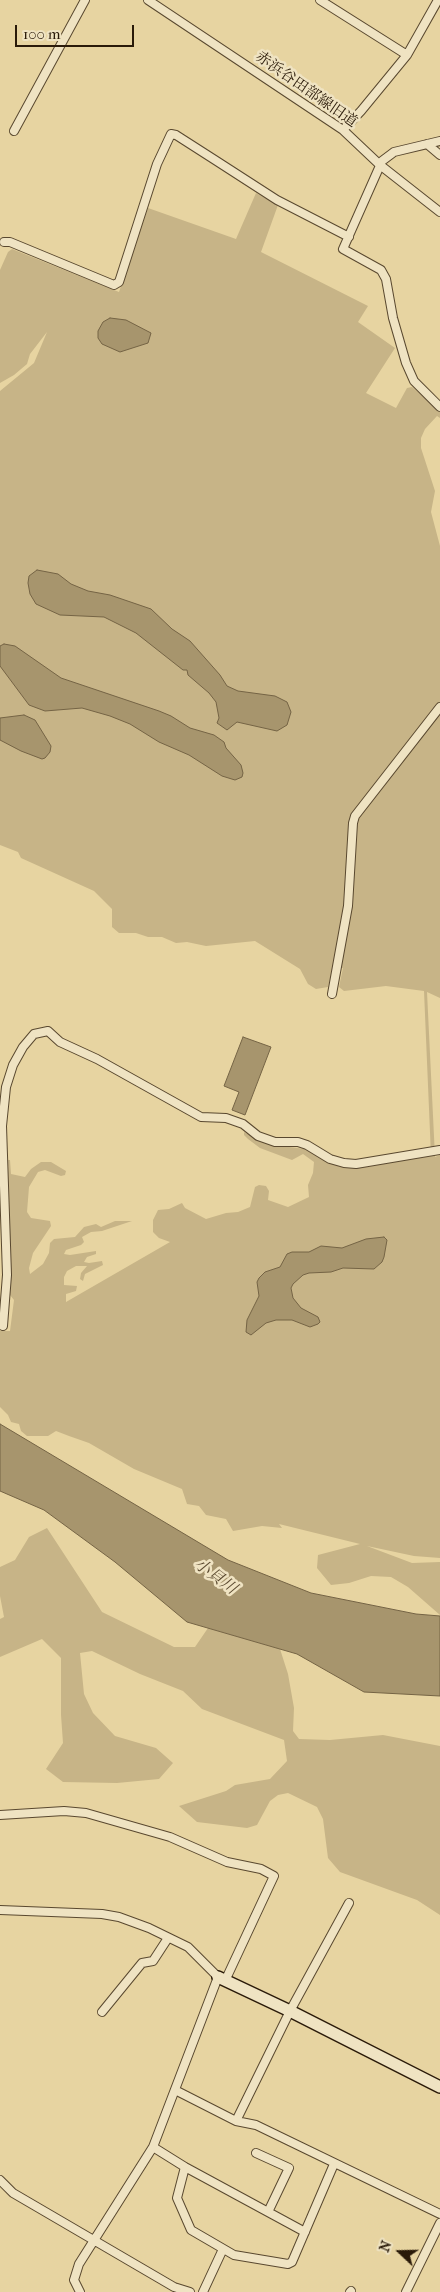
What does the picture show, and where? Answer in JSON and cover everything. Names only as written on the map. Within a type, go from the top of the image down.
[{"type":"street","points":[[14,131],[84,0]]},
{"type":"street","name":"赤浜谷田部線旧道","points":[[148,0],[343,130],[380,165],[440,212]]},
{"type":"street","points":[[320,0],[407,55]]},
{"type":"street","points":[[343,130],[362,111],[407,55],[438,0]]},
{"type":"street","points":[[4,242],[10,242],[114,285],[119,282],[157,164],[171,134],[176,135],[301,214],[349,237]]},
{"type":"street","points":[[440,141],[388,155],[380,165],[343,249],[381,270],[386,280],[393,318],[406,364],[414,381],[440,406]]},
{"type":"street","points":[[427,144],[440,154]]},
{"type":"street","points":[[332,994],[348,906],[353,823],[356,816],[440,707]]},
{"type":"street","points":[[4,1326],[6,1275],[2,1126],[6,1088],[13,1065],[23,1047],[34,1034],[48,1031],[60,1042],[97,1059],[201,1116],[226,1118],[243,1124],[258,1136],[275,1142],[298,1142],[344,1163],[356,1164],[440,1150]]},
{"type":"street","points":[[0,1815],[64,1811],[86,1813],[170,1837],[227,1862],[261,1869],[274,1876],[222,1979],[152,2147],[79,2264],[74,2280],[80,2292]]},
{"type":"street","points":[[236,2121],[290,2011],[349,1903]]},
{"type":"street","points":[[0,1910],[119,1916],[149,1928],[188,1947],[222,1979],[290,2011],[440,2087]]},
{"type":"street","points":[[102,2012],[142,1963],[154,1961],[168,1938]]},
{"type":"street","points":[[175,2090],[236,2121],[256,2125],[440,2214]]},
{"type":"street","points":[[152,2147],[185,2167],[306,2232]]},
{"type":"street","points":[[256,2153],[288,2168],[268,2212]]},
{"type":"street","points":[[185,2167],[177,2198],[191,2230],[234,2255],[288,2264],[292,2262],[306,2232],[334,2164]]},
{"type":"street","points":[[0,2180],[13,2193],[174,2287],[190,2292]]},
{"type":"street","points":[[406,2292],[440,2223]]},
{"type":"street","points":[[203,2292],[223,2250]]},
{"type":"shaded area","points":[[256,193],[278,205],[261,252],[368,306],[358,322],[395,348],[366,393],[396,408],[407,388],[412,387],[440,411],[440,418],[437,416],[425,429],[421,438],[421,448],[435,491],[431,512],[440,546],[440,998],[427,992],[435,1157],[440,1155],[440,1558],[414,1556],[367,1546],[412,1563],[440,1562],[440,1615],[408,1587],[391,1577],[371,1576],[349,1583],[331,1585],[317,1568],[318,1555],[360,1544],[279,1524],[282,1528],[262,1526],[233,1531],[226,1519],[206,1515],[199,1506],[187,1504],[182,1489],[134,1469],[89,1443],[56,1431],[48,1436],[27,1436],[21,1431],[19,1424],[11,1422],[8,1415],[0,1407],[0,1331],[10,1331],[14,1300],[10,1295],[8,1160],[10,1160],[11,1174],[25,1177],[31,1169],[41,1162],[51,1162],[66,1171],[65,1175],[61,1176],[45,1170],[38,1172],[29,1187],[27,1212],[31,1218],[50,1221],[51,1226],[33,1253],[29,1268],[30,1274],[43,1264],[49,1253],[50,1243],[54,1239],[75,1237],[84,1227],[96,1224],[101,1227],[115,1221],[132,1221],[102,1231],[91,1232],[82,1237],[84,1242],[81,1245],[66,1250],[64,1254],[70,1255],[96,1251],[96,1254],[87,1257],[84,1262],[102,1261],[103,1265],[85,1274],[83,1281],[80,1279],[81,1273],[87,1266],[76,1266],[67,1271],[64,1277],[64,1285],[77,1286],[76,1291],[66,1294],[66,1302],[170,1242],[159,1238],[153,1232],[153,1220],[158,1210],[169,1209],[182,1203],[185,1208],[206,1219],[226,1213],[238,1212],[250,1207],[255,1187],[259,1185],[266,1186],[269,1191],[268,1200],[288,1207],[309,1197],[308,1185],[313,1173],[314,1162],[303,1154],[292,1160],[260,1148],[244,1135],[244,1132],[266,1144],[305,1149],[340,1167],[366,1167],[431,1156],[424,991],[386,986],[344,991],[339,987],[343,968],[333,967],[328,987],[316,989],[308,984],[300,969],[255,941],[206,946],[187,942],[176,943],[162,937],[148,937],[136,933],[119,933],[112,927],[112,909],[94,891],[21,858],[18,852],[0,845],[0,391],[34,363],[47,332],[30,354],[27,364],[14,375],[0,383],[0,270],[8,252],[12,249],[119,292],[148,208],[236,239]]},
{"type":"shaded area","points":[[47,1528],[102,1612],[174,1647],[195,1647],[208,1628],[280,1649],[288,1674],[294,1708],[293,1731],[299,1739],[330,1740],[383,1735],[440,1746],[440,1915],[417,1900],[340,1872],[328,1858],[323,1819],[317,1807],[288,1793],[278,1795],[270,1801],[257,1825],[247,1828],[197,1822],[179,1806],[226,1791],[235,1785],[270,1779],[287,1761],[284,1740],[202,1709],[183,1691],[140,1674],[92,1651],[80,1653],[84,1694],[93,1713],[115,1736],[156,1748],[173,1763],[159,1779],[117,1783],[63,1782],[46,1769],[63,1743],[61,1658],[42,1639],[0,1657],[0,1619],[4,1617],[0,1596],[0,1567],[15,1560],[29,1537]]},
{"type":"water","points":[[110,318],[126,320],[151,333],[148,343],[120,352],[102,344],[98,338],[98,331],[103,322]]},
{"type":"water","points":[[37,570],[58,574],[71,584],[88,591],[110,595],[151,609],[172,629],[190,641],[220,675],[227,686],[238,691],[275,696],[287,702],[291,712],[287,725],[277,731],[237,722],[227,730],[217,723],[219,718],[216,702],[209,693],[188,675],[187,670],[183,670],[136,633],[104,617],[60,615],[36,604],[30,594],[28,583],[29,576]]},
{"type":"water","points":[[4,644],[15,646],[61,678],[159,711],[190,728],[214,735],[224,742],[226,748],[241,765],[242,777],[235,780],[222,776],[189,755],[159,742],[130,724],[110,716],[82,708],[45,711],[29,705],[0,666],[0,646]]},
{"type":"water","points":[[24,715],[35,720],[51,746],[50,752],[45,758],[42,759],[21,751],[0,740],[0,718]]},
{"type":"water","points":[[243,1037],[271,1047],[245,1115],[232,1110],[239,1092],[224,1086]]},
{"type":"water","points":[[384,1237],[387,1240],[384,1257],[382,1262],[374,1269],[343,1268],[331,1272],[309,1273],[303,1275],[293,1284],[291,1288],[293,1298],[301,1308],[318,1317],[320,1322],[318,1324],[310,1327],[292,1320],[276,1320],[266,1323],[251,1335],[246,1332],[247,1320],[259,1296],[257,1282],[259,1278],[265,1272],[280,1267],[287,1254],[292,1252],[309,1252],[321,1246],[342,1248],[366,1239]]},
{"type":"water","name":"小貝川","points":[[0,1424],[228,1560],[311,1593],[416,1614],[440,1616],[440,1696],[364,1692],[297,1654],[187,1622],[115,1562],[44,1510],[0,1491]]}]
